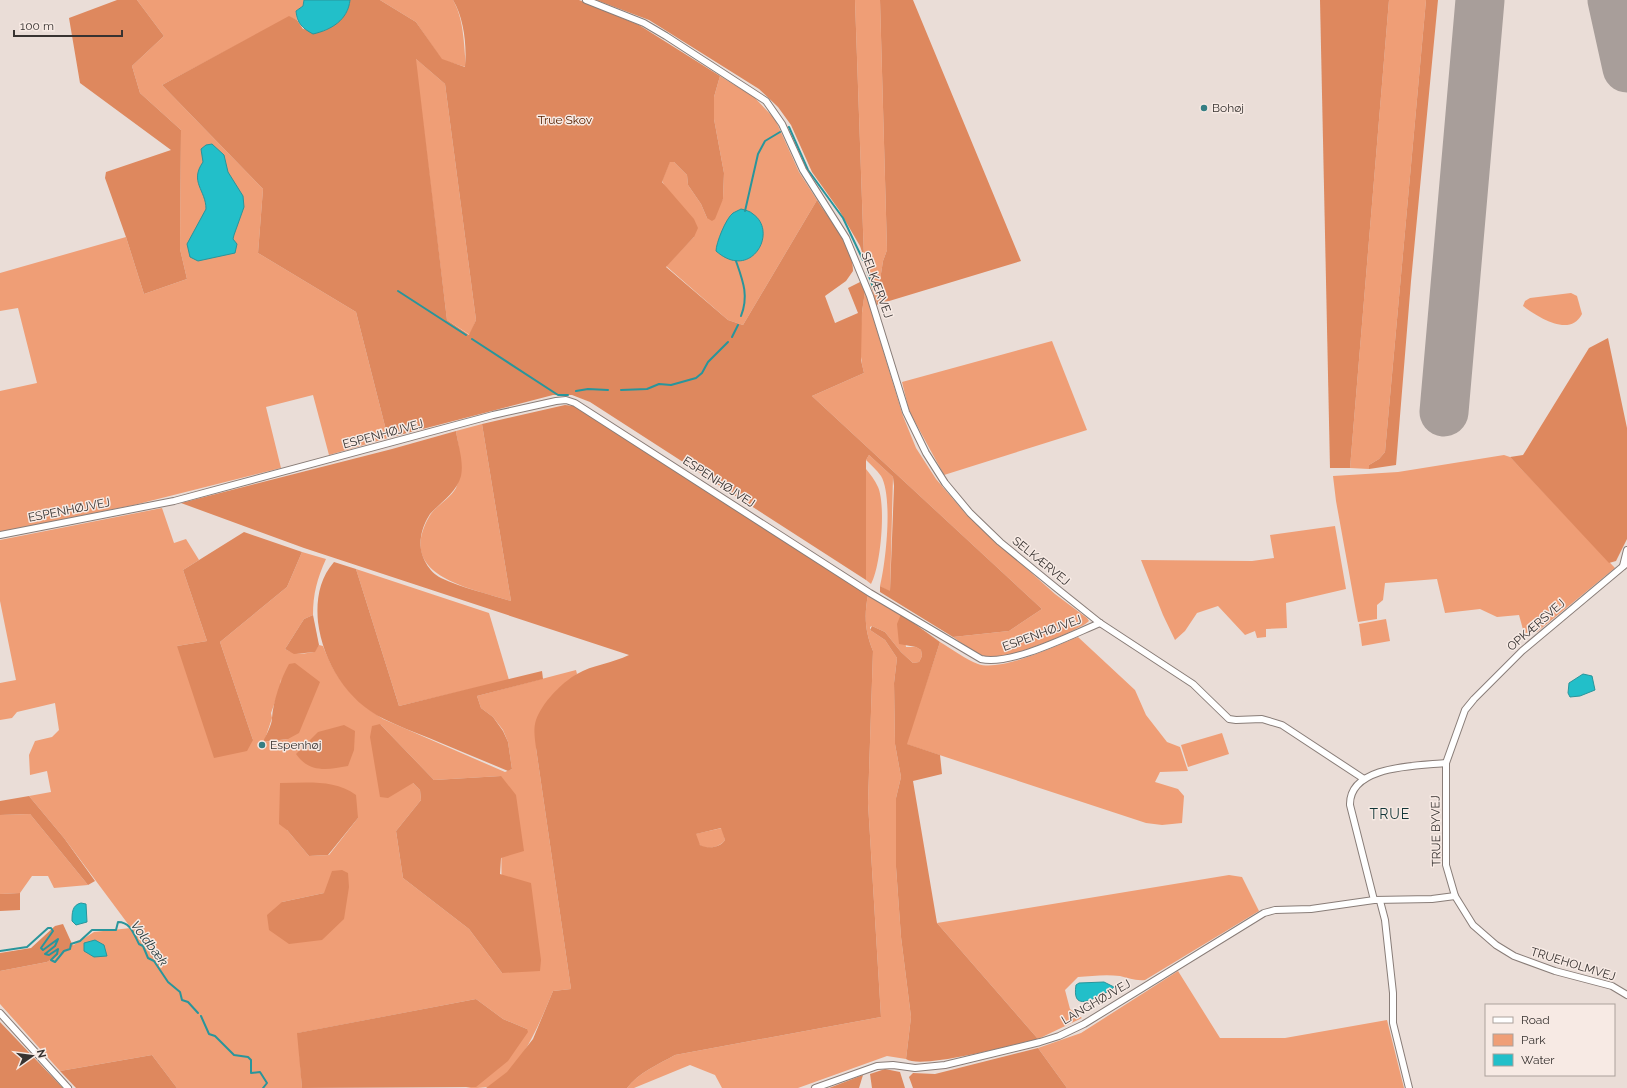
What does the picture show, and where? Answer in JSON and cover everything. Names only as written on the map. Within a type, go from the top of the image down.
[{"type":"street","name":"SELKÆRVEJ","points":[[586,0],[644,23],[750,90],[766,102],[774,111],[803,170],[836,220],[856,257],[870,296],[906,412],[926,453],[945,483],[985,527],[1055,587],[1100,623]]},
{"type":"street","name":"ESPENHØJVEJ","points":[[0,535],[174,501],[494,415],[566,400],[575,403],[870,593],[981,659],[995,661],[1014,656],[1100,623],[1193,684],[1229,719],[1262,719],[1282,724],[1364,779]]},
{"type":"street","points":[[1625,565],[1627,550]]},
{"type":"street","name":"OPKÆRSVEJ","points":[[1465,710],[1522,651],[1625,565]]},
{"type":"street","name":"TRUE BYVEJ","points":[[1465,710],[1446,763],[1446,865],[1455,896],[1473,925]]},
{"type":"street","points":[[1409,1088],[1393,1023],[1393,993],[1385,920],[1377,900],[1350,805],[1350,796],[1354,789],[1364,779],[1379,772],[1446,763]]},
{"type":"street","points":[[1377,900],[1432,899],[1455,896]]},
{"type":"street","name":"LANGHØJVEJ","points":[[815,1088],[877,1066],[893,1064],[915,1068],[944,1065],[1059,1036],[1084,1024],[1264,913],[1275,910],[1311,909],[1377,900]]},
{"type":"street","name":"TRUEHOLMVEJ","points":[[1473,925],[1491,942],[1514,956],[1555,971],[1612,986],[1627,995]]},
{"type":"street","points":[[0,1013],[68,1088]]},
{"type":"green space","points":[[117,0],[137,0],[164,36],[132,66],[140,93],[181,130],[180,249],[187,279],[144,294],[105,178],[106,172],[171,150],[80,83],[69,18]]},
{"type":"green space","points":[[137,0],[304,0],[303,6],[296,11],[297,20],[289,17],[162,85],[263,189],[258,253],[356,312],[388,438],[329,455],[313,395],[266,407],[281,468],[134,505],[0,532],[0,391],[37,383],[18,308],[0,311],[0,273],[126,237],[144,294],[187,279],[180,249],[181,130],[140,93],[132,66],[164,36]]},
{"type":"green space","name":"True Skov","points":[[350,0],[380,0],[416,22],[442,59],[465,67],[466,50],[464,32],[460,15],[453,0],[579,0],[639,25],[720,76],[714,97],[714,119],[724,173],[723,199],[715,219],[712,221],[707,218],[701,204],[688,185],[687,175],[674,162],[670,162],[662,182],[694,219],[698,228],[694,237],[666,267],[728,320],[743,325],[817,200],[840,234],[852,262],[853,271],[846,281],[825,296],[835,323],[858,313],[848,288],[860,282],[865,291],[862,312],[861,360],[864,373],[812,396],[1042,609],[1009,631],[953,637],[880,592],[880,586],[890,591],[894,486],[893,477],[869,455],[866,460],[866,580],[590,402],[572,395],[553,395],[388,438],[356,312],[258,253],[263,189],[162,85],[289,16],[297,20],[303,29],[324,31],[342,19],[349,6]],"holes":[[[416,59],[445,84],[476,320],[469,335],[447,320]]]},
{"type":"green space","points":[[380,0],[453,0],[457,7],[461,24],[466,67],[442,60],[416,22]]},
{"type":"green space","points":[[596,0],[855,0],[864,258],[860,246],[839,210],[812,172],[791,125],[778,107],[759,89],[649,20]]},
{"type":"green space","points":[[855,0],[880,0],[887,250],[883,261],[876,305],[864,258]]},
{"type":"green space","points":[[880,0],[913,0],[1021,261],[876,305],[883,261],[887,250]]},
{"type":"green space","points":[[1320,0],[1389,0],[1350,468],[1330,468]]},
{"type":"green space","points":[[1389,0],[1426,0],[1385,452],[1379,459],[1369,465],[1369,469],[1350,468]]},
{"type":"green space","points":[[1426,0],[1438,0],[1411,281],[1396,465],[1369,469],[1369,465],[1379,459],[1385,452]]},
{"type":"green space","points":[[415,58],[445,84],[476,320],[470,335],[447,320]]},
{"type":"green space","points":[[720,76],[754,97],[775,119],[799,172],[817,200],[743,325],[728,320],[666,266],[694,237],[662,181],[670,161],[674,162],[687,175],[688,185],[701,204],[707,218],[723,199],[724,173],[714,119],[714,97]]},
{"type":"green space","points":[[865,291],[903,416],[916,448],[936,479],[966,514],[1055,594],[1087,618],[1089,621],[1083,625],[1073,631],[1028,649],[994,658],[977,653],[953,637],[1009,631],[1042,609],[812,396],[864,373],[860,342]]},
{"type":"green space","points":[[1571,293],[1577,296],[1582,314],[1577,321],[1570,324],[1562,325],[1545,320],[1523,306],[1525,301],[1530,298]]},
{"type":"green space","points":[[1608,338],[1627,428],[1627,539],[1616,561],[1609,563],[1510,457],[1523,455],[1589,348]]},
{"type":"green space","points":[[1052,341],[1087,430],[944,475],[909,411],[902,382]]},
{"type":"green space","points":[[565,405],[574,406],[586,412],[868,595],[866,623],[868,637],[873,651],[868,803],[881,1017],[675,1055],[643,1073],[627,1088],[486,1088],[507,1072],[533,1039],[553,991],[571,989],[536,748],[534,730],[535,723],[547,700],[571,678],[589,668],[629,655],[304,548],[181,503],[392,449],[456,431],[461,459],[461,476],[456,487],[430,514],[426,522],[422,531],[420,543],[422,555],[432,571],[441,578],[467,588],[511,601],[482,424]],"holes":[[[721,828],[725,840],[720,845],[707,847],[700,845],[696,834]]]},
{"type":"green space","points":[[482,424],[511,601],[459,585],[442,577],[429,567],[422,554],[421,537],[429,517],[456,488],[460,474],[460,460],[456,431]]},
{"type":"green space","points":[[869,455],[893,477],[890,592],[880,586],[886,546],[888,513],[887,498],[885,485],[881,476],[866,460]]},
{"type":"green space","points":[[1504,455],[1510,457],[1615,568],[1537,632],[1524,633],[1519,615],[1497,617],[1480,609],[1445,613],[1437,579],[1385,583],[1383,600],[1377,605],[1377,619],[1358,622],[1336,501],[1333,476],[1398,472]]},
{"type":"green space","points":[[866,469],[878,487],[882,507],[880,550],[871,584],[866,580]]},
{"type":"green space","points":[[162,508],[174,543],[186,539],[199,560],[183,570],[207,641],[177,646],[253,740],[220,642],[287,587],[302,552],[326,559],[316,587],[313,615],[304,619],[285,649],[303,654],[314,652],[319,645],[323,646],[334,669],[346,688],[372,712],[383,719],[505,772],[512,769],[508,742],[503,730],[493,717],[481,708],[477,696],[576,670],[577,674],[557,690],[536,748],[571,989],[553,991],[542,1018],[528,1045],[511,1069],[488,1087],[466,1088],[476,1086],[527,1029],[503,1019],[476,999],[298,1033],[302,1088],[177,1088],[152,1055],[60,1071],[0,1004],[0,971],[47,962],[94,932],[131,928],[64,838],[29,796],[51,792],[47,771],[30,775],[29,755],[35,741],[52,737],[59,730],[55,703],[17,712],[12,718],[0,720],[0,683],[16,680],[0,601],[0,540]],"holes":[[[281,679],[288,739],[264,742],[272,718],[271,713],[280,688]],[[380,724],[434,780],[501,776],[502,973],[469,929],[403,878],[396,831],[421,800],[420,790],[413,783]],[[358,818],[329,855],[309,856],[287,830]],[[324,893],[322,940],[282,902]]]},
{"type":"green space","points":[[1335,526],[1346,589],[1286,603],[1287,628],[1266,629],[1266,637],[1257,638],[1255,631],[1245,635],[1218,606],[1197,613],[1185,631],[1175,640],[1163,615],[1141,560],[1252,561],[1274,558],[1270,535]]},
{"type":"green space","points":[[244,532],[302,552],[287,587],[220,642],[253,740],[247,751],[214,758],[177,646],[207,641],[183,570]]},
{"type":"green space","points":[[334,562],[356,569],[399,706],[542,671],[543,679],[477,696],[481,708],[493,717],[503,731],[508,742],[512,769],[508,771],[389,722],[359,702],[348,691],[331,666],[325,652],[318,622],[318,598],[320,590],[325,576]]},
{"type":"green space","points":[[356,569],[489,613],[509,680],[399,706]]},
{"type":"green space","points":[[868,595],[901,614],[906,647],[916,647],[921,650],[922,656],[919,662],[913,663],[901,652],[885,632],[872,626],[870,627],[870,630],[885,640],[897,658],[894,683],[895,744],[901,777],[896,798],[896,867],[901,937],[911,1017],[906,1059],[887,1056],[798,1088],[722,1088],[715,1075],[690,1065],[634,1088],[627,1088],[643,1073],[675,1055],[881,1017],[868,803],[873,651],[868,637],[866,623]]},
{"type":"green space","points":[[901,614],[940,642],[907,744],[940,755],[942,774],[913,781],[937,923],[1038,1039],[949,1059],[915,1062],[906,1059],[911,1017],[901,937],[896,867],[896,798],[901,777],[895,744],[894,683],[897,658],[885,640],[870,630],[872,626],[885,632],[901,652],[913,663],[919,662],[922,656],[921,650],[916,647],[899,644],[897,624]]},
{"type":"green space","points":[[313,615],[319,645],[315,652],[294,654],[285,649],[304,619]]},
{"type":"green space","points":[[1386,619],[1390,641],[1362,646],[1359,624]]},
{"type":"green space","points":[[1078,637],[1135,690],[1146,715],[1167,742],[1180,747],[1188,771],[1160,772],[1155,782],[1178,789],[1184,796],[1182,823],[1162,825],[1146,823],[906,744],[940,642],[973,662],[988,666],[1028,657]]},
{"type":"green space","points":[[295,663],[320,682],[299,733],[288,739],[263,742],[272,721],[276,698],[283,676],[289,664]]},
{"type":"green space","points":[[380,724],[434,780],[501,776],[516,795],[524,851],[501,858],[500,874],[531,883],[541,960],[540,971],[502,973],[469,929],[403,878],[396,831],[421,800],[420,790],[413,783],[388,798],[380,797],[370,737],[372,726]]},
{"type":"green space","points":[[344,725],[355,731],[354,750],[348,766],[319,769],[307,764],[296,754],[318,732]]},
{"type":"green space","points":[[1222,733],[1229,754],[1188,767],[1181,745]]},
{"type":"green space","points":[[280,783],[329,784],[338,786],[356,795],[358,818],[328,855],[309,856],[287,830],[279,824]]},
{"type":"green space","points":[[29,796],[64,838],[95,881],[88,885],[30,814],[0,815],[0,801]]},
{"type":"green space","points":[[30,814],[88,885],[54,888],[48,876],[32,876],[20,893],[0,894],[0,815]]},
{"type":"green space","points":[[722,828],[725,840],[720,845],[709,848],[699,844],[695,834]]},
{"type":"green space","points":[[342,870],[348,873],[349,887],[344,919],[322,940],[289,944],[269,930],[267,915],[282,902],[324,893],[332,871]]},
{"type":"green space","points":[[1229,875],[1242,877],[1259,911],[1145,980],[1135,980],[1109,975],[1078,977],[1065,990],[1070,1009],[1082,1018],[1038,1039],[937,923]]},
{"type":"green space","points":[[20,893],[20,910],[0,911],[0,894]]},
{"type":"green space","points":[[63,924],[73,946],[47,962],[0,971],[0,953],[31,948],[55,926]]},
{"type":"green space","points":[[1178,971],[1220,1038],[1285,1038],[1387,1020],[1404,1088],[1067,1088],[1038,1048],[1081,1033]]},
{"type":"green space","points":[[476,999],[503,1019],[527,1029],[528,1032],[508,1061],[476,1087],[302,1088],[297,1033]]},
{"type":"green space","points":[[0,1022],[61,1086],[63,1088],[0,1088]]},
{"type":"green space","points":[[1038,1048],[1067,1088],[913,1088],[909,1077],[913,1073],[935,1074]]},
{"type":"green space","points":[[152,1055],[177,1088],[76,1088],[60,1071]]},
{"type":"green space","points":[[885,1069],[900,1072],[905,1088],[872,1088],[870,1074]]},
{"type":"green space","points":[[863,1075],[859,1088],[829,1088]]},
{"type":"water","points":[[304,0],[350,0],[346,13],[338,23],[326,30],[313,34],[301,25],[298,19],[296,11],[303,6]]},
{"type":"water","points":[[212,144],[224,155],[228,172],[243,196],[244,207],[233,239],[237,244],[235,253],[198,261],[190,257],[187,244],[206,209],[204,196],[199,186],[198,175],[199,169],[203,162],[201,149],[206,145]]},
{"type":"water","points":[[741,209],[749,211],[753,214],[760,222],[763,232],[762,242],[757,251],[750,258],[740,261],[729,259],[716,251],[716,247],[727,220],[733,213]]},
{"type":"water","points":[[1583,674],[1592,676],[1595,690],[1580,696],[1570,697],[1568,693],[1569,683]]},
{"type":"water","points":[[81,903],[86,904],[87,922],[76,925],[72,921],[72,912],[74,907]]},
{"type":"water","points":[[95,940],[104,945],[107,956],[94,957],[84,951],[84,943]]},
{"type":"water","points":[[1104,982],[1114,987],[1087,1001],[1079,1001],[1075,993],[1076,985],[1079,983]]},
{"type":"waterway","points":[[789,127],[808,170],[843,218],[863,260]]},
{"type":"waterway","points":[[745,211],[758,154],[765,141],[780,132]]},
{"type":"waterway","points":[[736,261],[743,282],[745,295],[745,302],[741,316]]},
{"type":"waterway","points":[[867,271],[874,290]]},
{"type":"waterway","points":[[398,291],[466,335]]},
{"type":"waterway","points":[[732,337],[738,325]]},
{"type":"waterway","points":[[472,339],[558,395],[568,395]]},
{"type":"waterway","points":[[621,390],[647,389],[659,384],[671,385],[696,378],[702,373],[708,362],[728,342]]},
{"type":"waterway","points":[[576,391],[588,389],[608,390]]},
{"type":"waterway","name":"Voldbæk","points":[[0,951],[27,947],[48,928],[51,928],[53,931],[41,948],[43,950],[58,939],[55,946],[45,954],[49,955],[58,949],[57,954],[51,960],[55,962],[64,951],[70,949],[71,944],[80,941],[92,930],[116,930],[118,922],[126,924],[132,930],[139,944],[143,946],[148,958],[154,961],[168,982],[180,992],[182,1000],[188,1002],[198,1013]]},
{"type":"waterway","name":"Voldbæk","points":[[201,1016],[209,1034],[215,1036],[234,1055],[248,1057],[251,1060],[251,1073],[260,1072],[267,1083],[263,1088]]},
{"type":"runway","points":[[1444,412],[1480,0]]},
{"type":"runway","points":[[1612,0],[1627,68]]},
{"type":"place","name":"Bohøj","points":[[1204,108]]},
{"type":"place","name":"Espenhøj","points":[[262,745]]},
{"type":"district","name":"TRUE","points":[[1390,814]]}]
